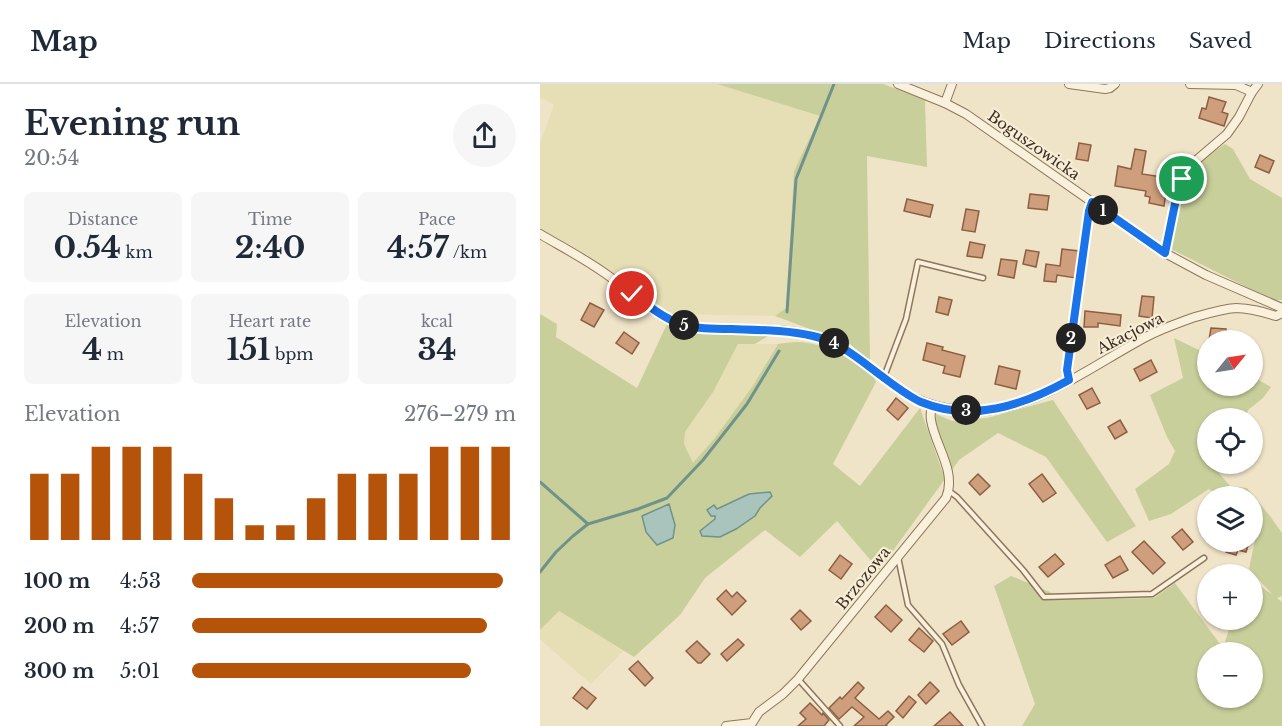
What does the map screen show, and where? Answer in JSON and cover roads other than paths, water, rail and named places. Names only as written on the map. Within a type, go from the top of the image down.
[{"type":"street","name":"Boguszowicka","points":[[898,84],[966,114],[1165,253],[1206,275],[1282,308]]},
{"type":"street","points":[[945,103],[952,84]]},
{"type":"street","points":[[1069,84],[1105,90],[1114,84]]},
{"type":"street","points":[[1190,84],[1236,85],[1252,92]]},
{"type":"street","points":[[1165,253],[1182,179],[1193,163],[1221,141],[1232,129],[1258,84]]},
{"type":"street","name":"Akacjowa","points":[[540,234],[608,275],[660,314],[681,324],[706,328],[773,330],[815,336],[839,346],[913,398],[932,406],[978,412],[1025,401],[1045,393],[1158,331],[1205,314],[1238,308],[1276,316],[1282,314]]},
{"type":"street","points":[[932,406],[931,418],[950,477],[949,491]]},
{"type":"street","name":"Brzozowa","points":[[726,726],[752,724],[759,712],[798,680],[942,504],[949,491]]},
{"type":"lane","points":[[1069,380],[1067,370],[1092,202]]},
{"type":"lane","points":[[884,378],[906,319],[918,262],[983,278]]},
{"type":"lane","points":[[949,491],[1023,570],[1044,597],[1152,594],[1204,558]]},
{"type":"lane","points":[[898,556],[908,605],[942,644],[959,685],[982,726]]},
{"type":"lane","points":[[798,680],[840,726]]},
{"type":"water","points":[[770,492],[772,496],[755,516],[736,529],[720,537],[702,536],[700,531],[715,519],[715,516],[711,516],[707,510],[714,505],[717,509],[749,494]]},
{"type":"water","points":[[669,504],[675,525],[673,538],[657,545],[646,532],[642,516]]},
{"type":"waterway","points":[[787,312],[796,179],[834,84]]},
{"type":"waterway","points":[[540,572],[556,552],[588,524],[667,498],[703,460],[747,404],[779,351]]},
{"type":"waterway","points":[[540,482],[588,524]]}]
